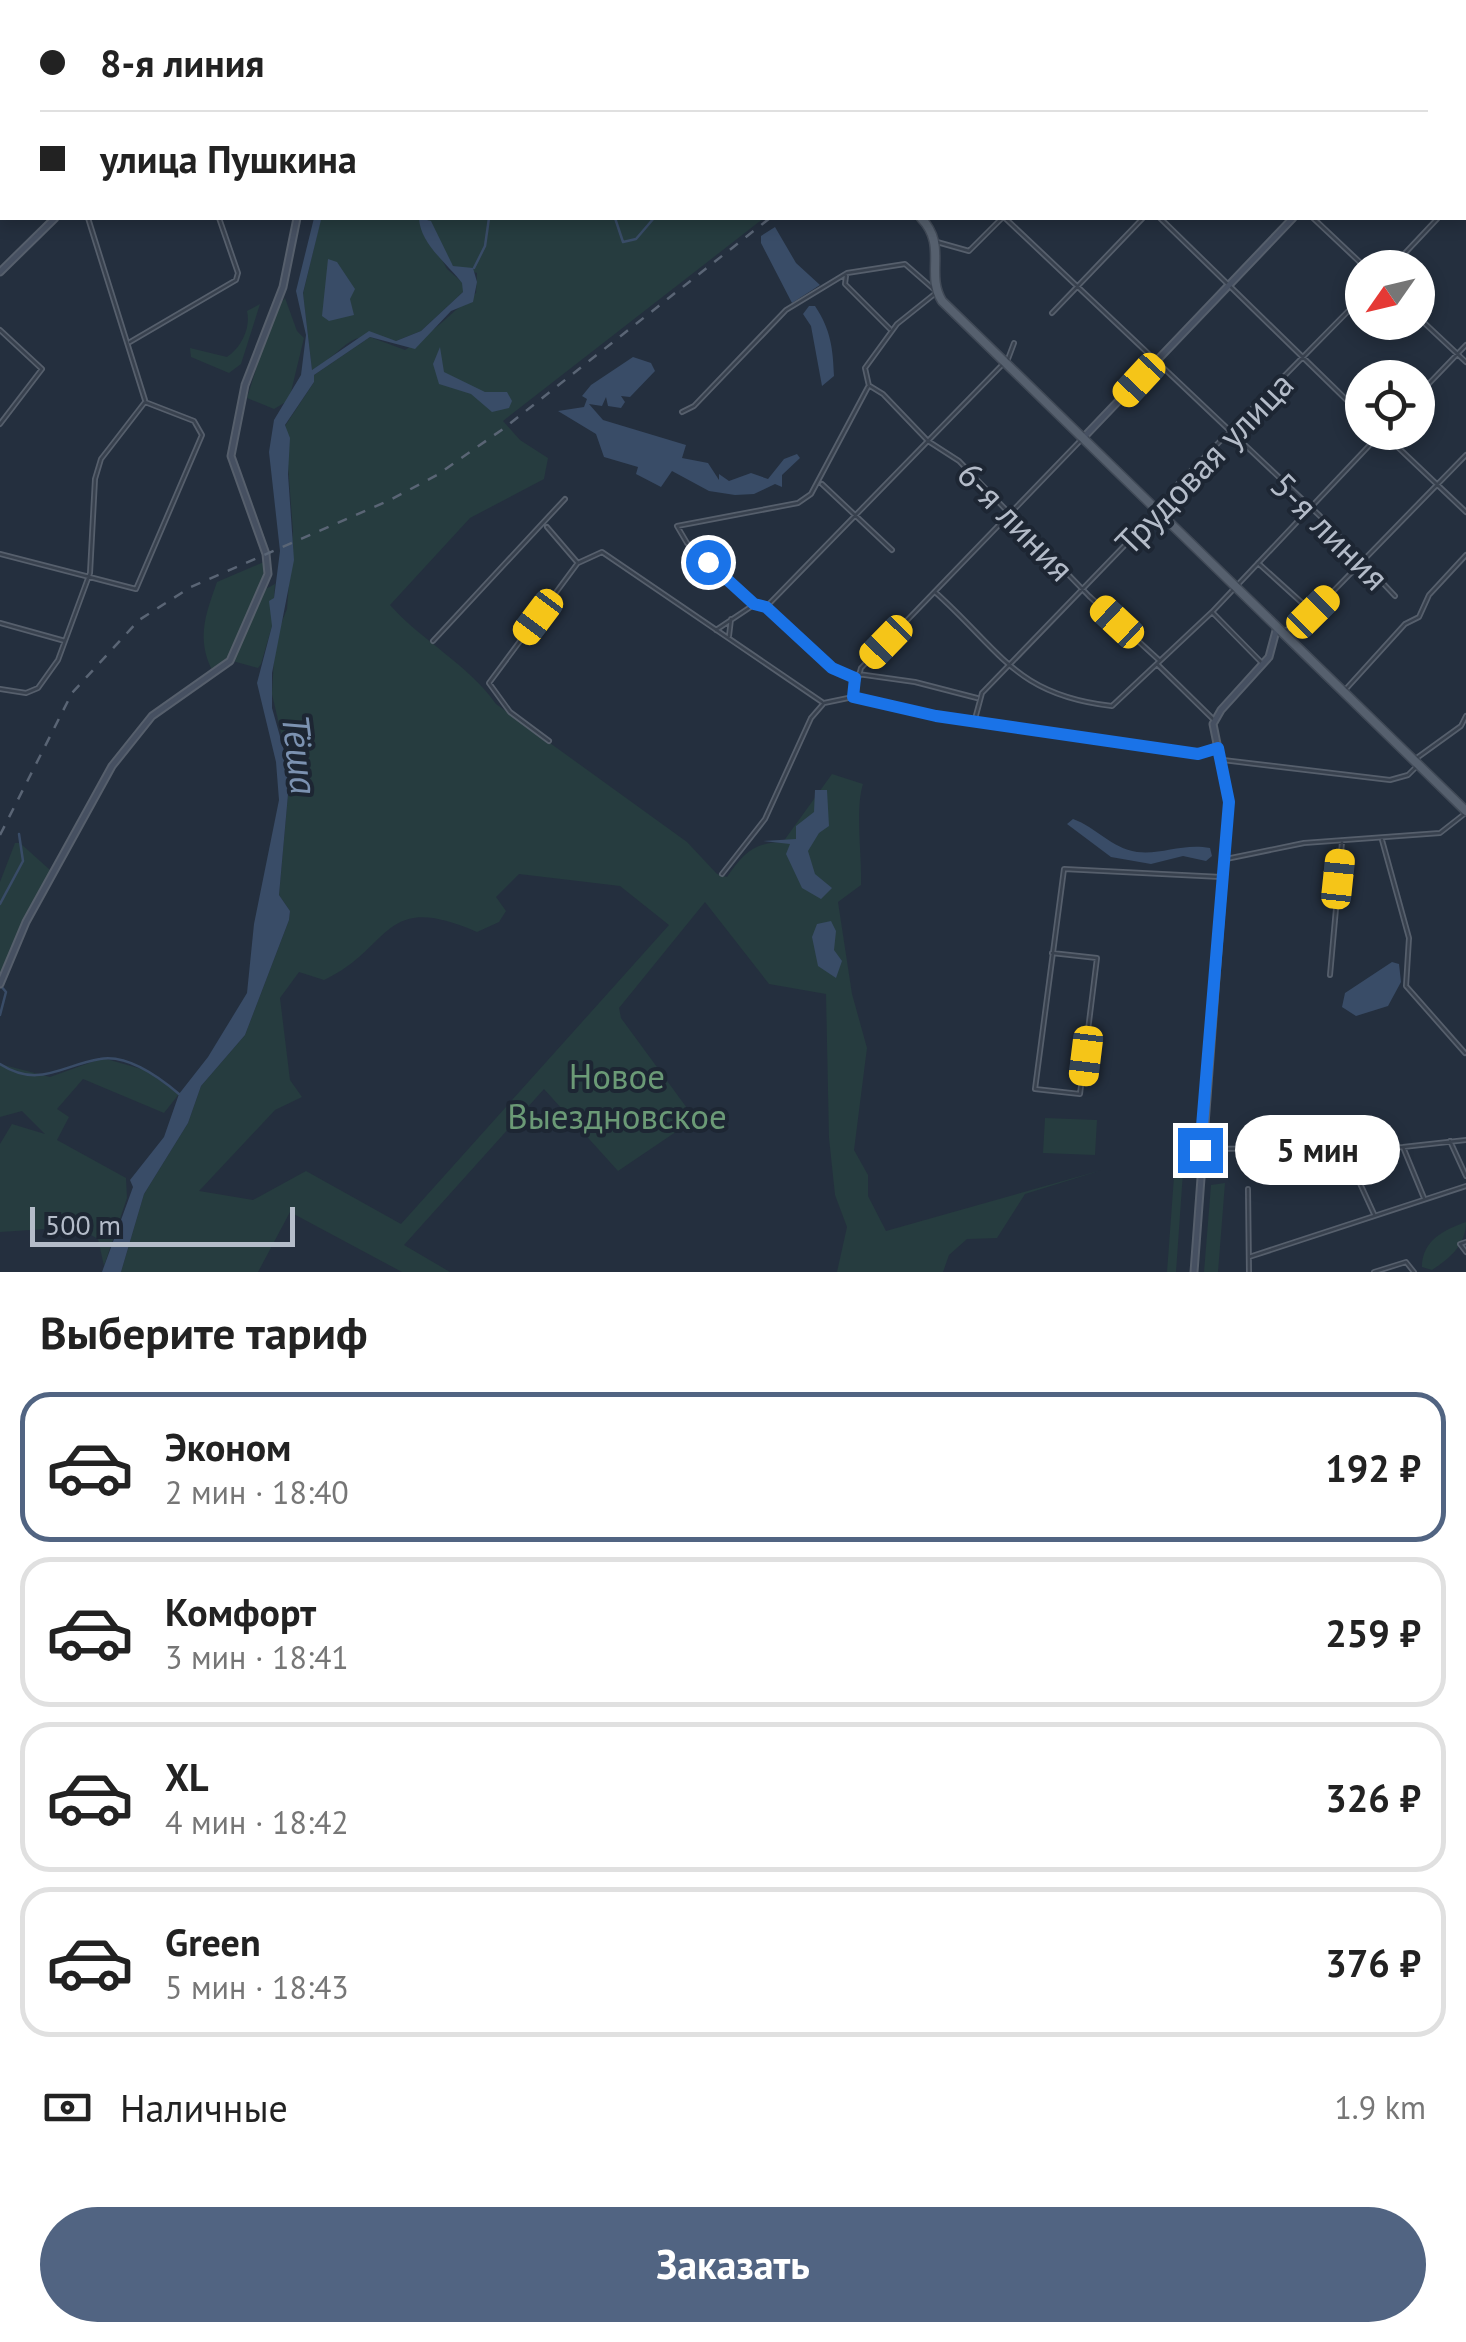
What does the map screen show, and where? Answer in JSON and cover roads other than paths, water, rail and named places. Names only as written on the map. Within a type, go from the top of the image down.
[{"type":"main road","points":[[923,220],[936,242],[937,292],[1081,440],[1466,811]]},
{"type":"street","points":[[0,272],[53,220]]},
{"type":"street","points":[[0,554],[136,589],[202,435],[199,427],[146,402],[89,220]]},
{"type":"street","points":[[129,342],[226,287],[238,273],[220,220]]},
{"type":"street","points":[[0,984],[26,922],[112,766],[152,716],[230,661],[268,574],[266,554],[231,456],[245,384],[283,286],[297,220]]},
{"type":"street","points":[[936,242],[969,251],[1002,220]]},
{"type":"street","name":"5-я линия","points":[[1006,220],[1310,507],[1396,596]]},
{"type":"street","points":[[1052,313],[1141,220]]},
{"type":"street","points":[[1162,220],[1345,398]]},
{"type":"street","points":[[853,697],[856,676],[1291,220]]},
{"type":"street","points":[[1314,220],[1347,250]]},
{"type":"street","points":[[1408,250],[1436,220]]},
{"type":"street","points":[[0,259],[6,265]]},
{"type":"street","points":[[682,412],[694,406],[786,310],[845,275],[905,264],[937,292],[892,331],[866,368],[869,386],[843,442],[822,470],[821,482],[798,503],[677,526],[687,543],[754,604],[766,607],[832,668],[856,676],[915,682],[978,699],[975,722]]},
{"type":"street","points":[[845,275],[845,284],[892,331]]},
{"type":"street","name":"Трудовая улица","points":[[978,699],[1158,512],[1173,490],[1345,314]]},
{"type":"street","points":[[0,330],[38,363],[41,373],[0,424]]},
{"type":"street","points":[[1435,333],[1466,362]]},
{"type":"street","points":[[766,607],[1004,363],[1014,344]]},
{"type":"street","points":[[1435,378],[1466,344]]},
{"type":"street","name":"6-я линия","points":[[869,386],[883,394],[928,441],[959,462],[1214,720]]},
{"type":"street","points":[[0,689],[26,694],[38,688],[66,642],[88,579],[96,526],[95,479],[101,460],[146,402]]},
{"type":"street","points":[[934,592],[1008,666],[1050,694],[1112,706],[1212,612],[1365,450]]},
{"type":"street","points":[[1401,450],[1466,512]]},
{"type":"street","points":[[1194,1272],[1229,793],[1214,720],[1264,665],[1280,630],[1313,612],[1466,455]]},
{"type":"street","points":[[821,482],[892,550]]},
{"type":"street","points":[[432,642],[564,499]]},
{"type":"street","points":[[544,525],[573,552],[578,563]]},
{"type":"street","points":[[549,741],[510,712],[489,683],[578,563],[602,552],[824,703]]},
{"type":"street","points":[[1342,692],[1405,624],[1419,617],[1429,595],[1466,555]]},
{"type":"street","points":[[1256,562],[1313,612]]},
{"type":"street","points":[[716,630],[754,604]]},
{"type":"street","points":[[1212,612],[1264,665]]},
{"type":"street","points":[[729,639],[731,618]]},
{"type":"street","points":[[0,623],[66,642]]},
{"type":"street","points":[[722,874],[765,819],[811,718],[824,703],[853,697],[975,722],[1198,754],[1218,748]]},
{"type":"street","points":[[1223,760],[1390,780],[1408,775],[1466,716]]},
{"type":"street","points":[[1224,860],[1245,859],[1304,843],[1444,832],[1466,811]]},
{"type":"street","points":[[1382,838],[1409,938],[1410,993],[1464,1053]]},
{"type":"street","points":[[1330,975],[1342,840]]},
{"type":"street","points":[[1052,953],[1097,958],[1080,1094],[1036,1089],[1052,953],[1065,868],[1223,877]]},
{"type":"street","points":[[1450,1140],[1466,1176]]},
{"type":"street","points":[[1201,1148],[1403,1147],[1466,1140]]},
{"type":"street","points":[[1403,1147],[1424,1200]]},
{"type":"street","points":[[1352,1166],[1374,1216]]},
{"type":"street","points":[[1249,1257],[1466,1186]]},
{"type":"street","points":[[1248,1189],[1249,1272]]},
{"type":"street","points":[[1466,1242],[1460,1244],[1466,1252]]},
{"type":"street","points":[[1374,1272],[1406,1262],[1414,1272]]},
{"type":"water","points":[[314,220],[321,220],[303,293],[312,370],[369,331],[396,341],[421,331],[463,292],[462,283],[424,236],[419,220],[431,221],[453,266],[473,268],[477,282],[473,302],[451,311],[415,349],[370,337],[314,375],[314,382],[285,425],[290,438],[288,474],[294,560],[272,673],[272,708],[290,772],[279,895],[290,911],[289,920],[245,1035],[201,1086],[188,1123],[144,1194],[121,1272],[102,1272],[133,1187],[130,1180],[164,1137],[179,1094],[208,1057],[247,993],[254,924],[279,800],[276,762],[257,683],[272,626],[269,601],[274,598],[280,551],[269,452],[274,420],[301,375],[306,335],[296,291]]},
{"type":"water","points":[[775,227],[796,263],[820,285],[792,303],[761,243],[761,236]]},
{"type":"water","points":[[328,259],[337,262],[355,289],[350,299],[354,315],[329,321],[322,316]]},
{"type":"water","points":[[809,306],[815,306],[820,315],[832,348],[834,376],[822,386],[811,326],[803,314]]},
{"type":"water","points":[[440,347],[444,372],[485,392],[507,392],[512,401],[509,408],[492,412],[471,394],[439,384],[433,364]]},
{"type":"water","points":[[633,357],[651,363],[655,371],[630,397],[621,396],[625,402],[621,408],[608,406],[606,397],[602,406],[589,404],[603,420],[686,445],[682,458],[708,463],[719,480],[719,474],[729,481],[751,473],[768,479],[784,459],[797,454],[800,458],[782,475],[782,487],[775,484],[754,494],[735,495],[709,491],[672,471],[661,487],[636,474],[638,467],[604,457],[596,434],[558,411],[584,407],[587,399],[582,396],[591,385]]},
{"type":"water","points":[[815,790],[827,790],[829,826],[819,833],[808,851],[815,874],[832,888],[821,899],[802,888],[786,854],[790,844],[763,841],[796,839],[796,826],[814,812]]},
{"type":"water","points":[[1073,819],[1128,850],[1200,847],[1210,848],[1212,856],[1206,861],[1183,856],[1151,864],[1111,857],[1067,824]]},
{"type":"water","points":[[831,921],[836,931],[834,950],[842,961],[836,978],[818,966],[812,937],[817,924]]},
{"type":"water","points":[[1392,962],[1399,964],[1401,982],[1388,1006],[1356,1016],[1342,1007],[1345,993]]},
{"type":"waterway","points":[[474,268],[485,246],[489,220]]},
{"type":"waterway","points":[[616,220],[623,242],[636,239],[652,220]]},
{"type":"waterway","points":[[0,904],[23,861],[19,834]]},
{"type":"waterway","points":[[0,1015],[6,992],[1,986]]},
{"type":"waterway","points":[[0,1064],[27,1075],[39,1075],[110,1058],[132,1063],[179,1094]]},
{"type":"railway","points":[[0,835],[72,693],[139,620],[191,587],[390,500],[437,475],[503,429],[767,220]]},
{"type":"water label","name":"Тёша","points":[[301,754]]},
{"type":"park label","name":"Новое Выездновское","points":[[617,1096]]}]
